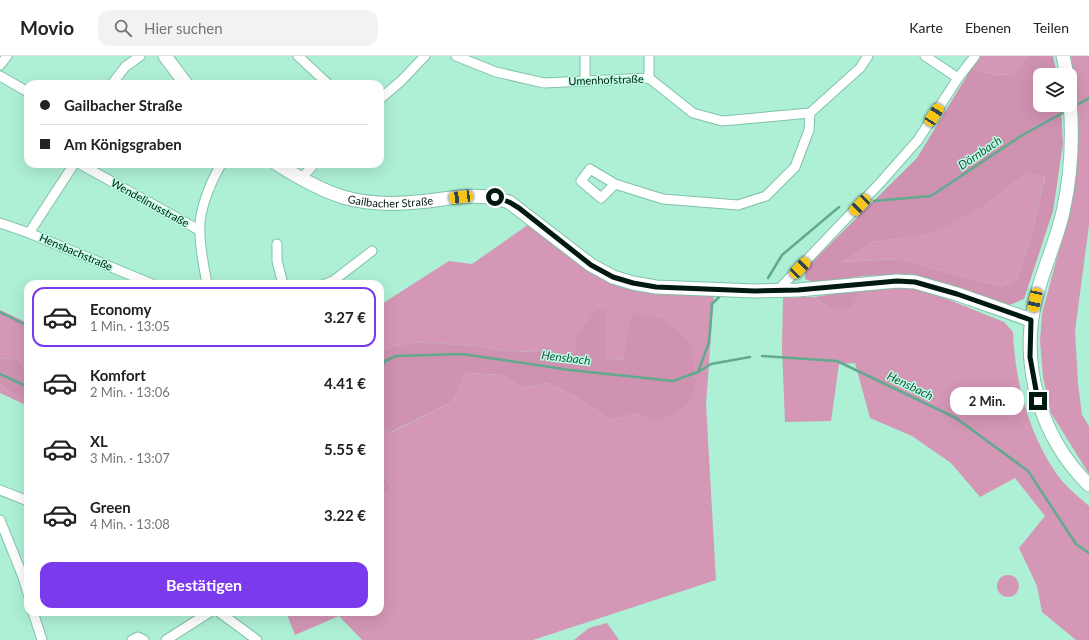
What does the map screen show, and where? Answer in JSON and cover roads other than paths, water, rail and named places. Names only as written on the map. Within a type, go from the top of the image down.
[{"type":"street","points":[[0,65],[7,56]]},
{"type":"street","points":[[115,80],[125,67],[140,56]]},
{"type":"street","points":[[164,56],[183,80]]},
{"type":"street","points":[[298,56],[324,80]]},
{"type":"street","points":[[384,96],[401,81],[425,56]]},
{"type":"street","name":"Umenhofstraße","points":[[456,56],[496,72],[544,82],[649,78],[692,113],[722,121],[810,113]]},
{"type":"street","points":[[585,56],[585,81]]},
{"type":"street","points":[[649,78],[650,56]]},
{"type":"street","points":[[615,184],[663,199],[738,205],[766,196],[795,167],[809,130],[810,113],[860,68],[868,56]]},
{"type":"street","points":[[925,56],[958,78]]},
{"type":"street","points":[[780,289],[880,184],[918,140],[958,78],[975,56]]},
{"type":"street","points":[[1063,56],[1066,68]]},
{"type":"street","points":[[0,76],[24,90]]},
{"type":"street","points":[[1071,112],[1071,156],[1063,213],[1035,300],[1031,320],[1030,357],[1035,392],[1041,410],[1060,447],[1089,485]]},
{"type":"street","points":[[29,233],[71,168]]},
{"type":"street","name":"Wendelinusstraße","points":[[87,168],[199,230]]},
{"type":"street","points":[[206,280],[199,230],[205,201],[212,179],[219,168]]},
{"type":"street","name":"Gailbacher Straße","points":[[283,168],[327,192],[350,200],[373,203],[417,202],[475,195],[495,197],[509,202],[591,265],[613,277],[633,283],[656,287],[734,291],[780,289],[798,290],[897,281],[915,282],[957,294],[1031,320]]},
{"type":"street","points":[[301,179],[311,168]]},
{"type":"street","name":"Hensbachstraße","points":[[0,223],[29,233],[142,280]]},
{"type":"street","points":[[277,244],[277,261],[282,280]]},
{"type":"street","points":[[334,280],[372,251]]},
{"type":"street","points":[[0,490],[24,499]]},
{"type":"street","points":[[0,520],[24,580]]},
{"type":"street","points":[[34,616],[42,640]]},
{"type":"street","points":[[166,640],[204,616]]},
{"type":"street","points":[[224,616],[257,640]]},
{"type":"street","points":[[132,640],[138,637],[144,640]]},
{"type":"waterway","name":"Dörnbach","points":[[1077,105],[1089,98]]},
{"type":"waterway","name":"Dörnbach","points":[[874,201],[931,196],[1021,136],[1064,112]]},
{"type":"waterway","name":"Dörnbach","points":[[768,278],[782,255],[839,207]]},
{"type":"waterway","name":"Dörnbach","points":[[698,372],[709,342],[712,304],[719,297]]},
{"type":"waterway","points":[[0,312],[24,324]]},
{"type":"waterway","name":"Hensbach","points":[[384,363],[396,356],[462,354],[570,370],[673,381],[698,372],[711,364],[750,357]]},
{"type":"waterway","name":"Hensbach","points":[[762,356],[837,361],[956,418],[1028,471],[1076,544],[1089,553]]},
{"type":"waterway","name":"Hensbach","points":[[0,374],[24,385]]}]
